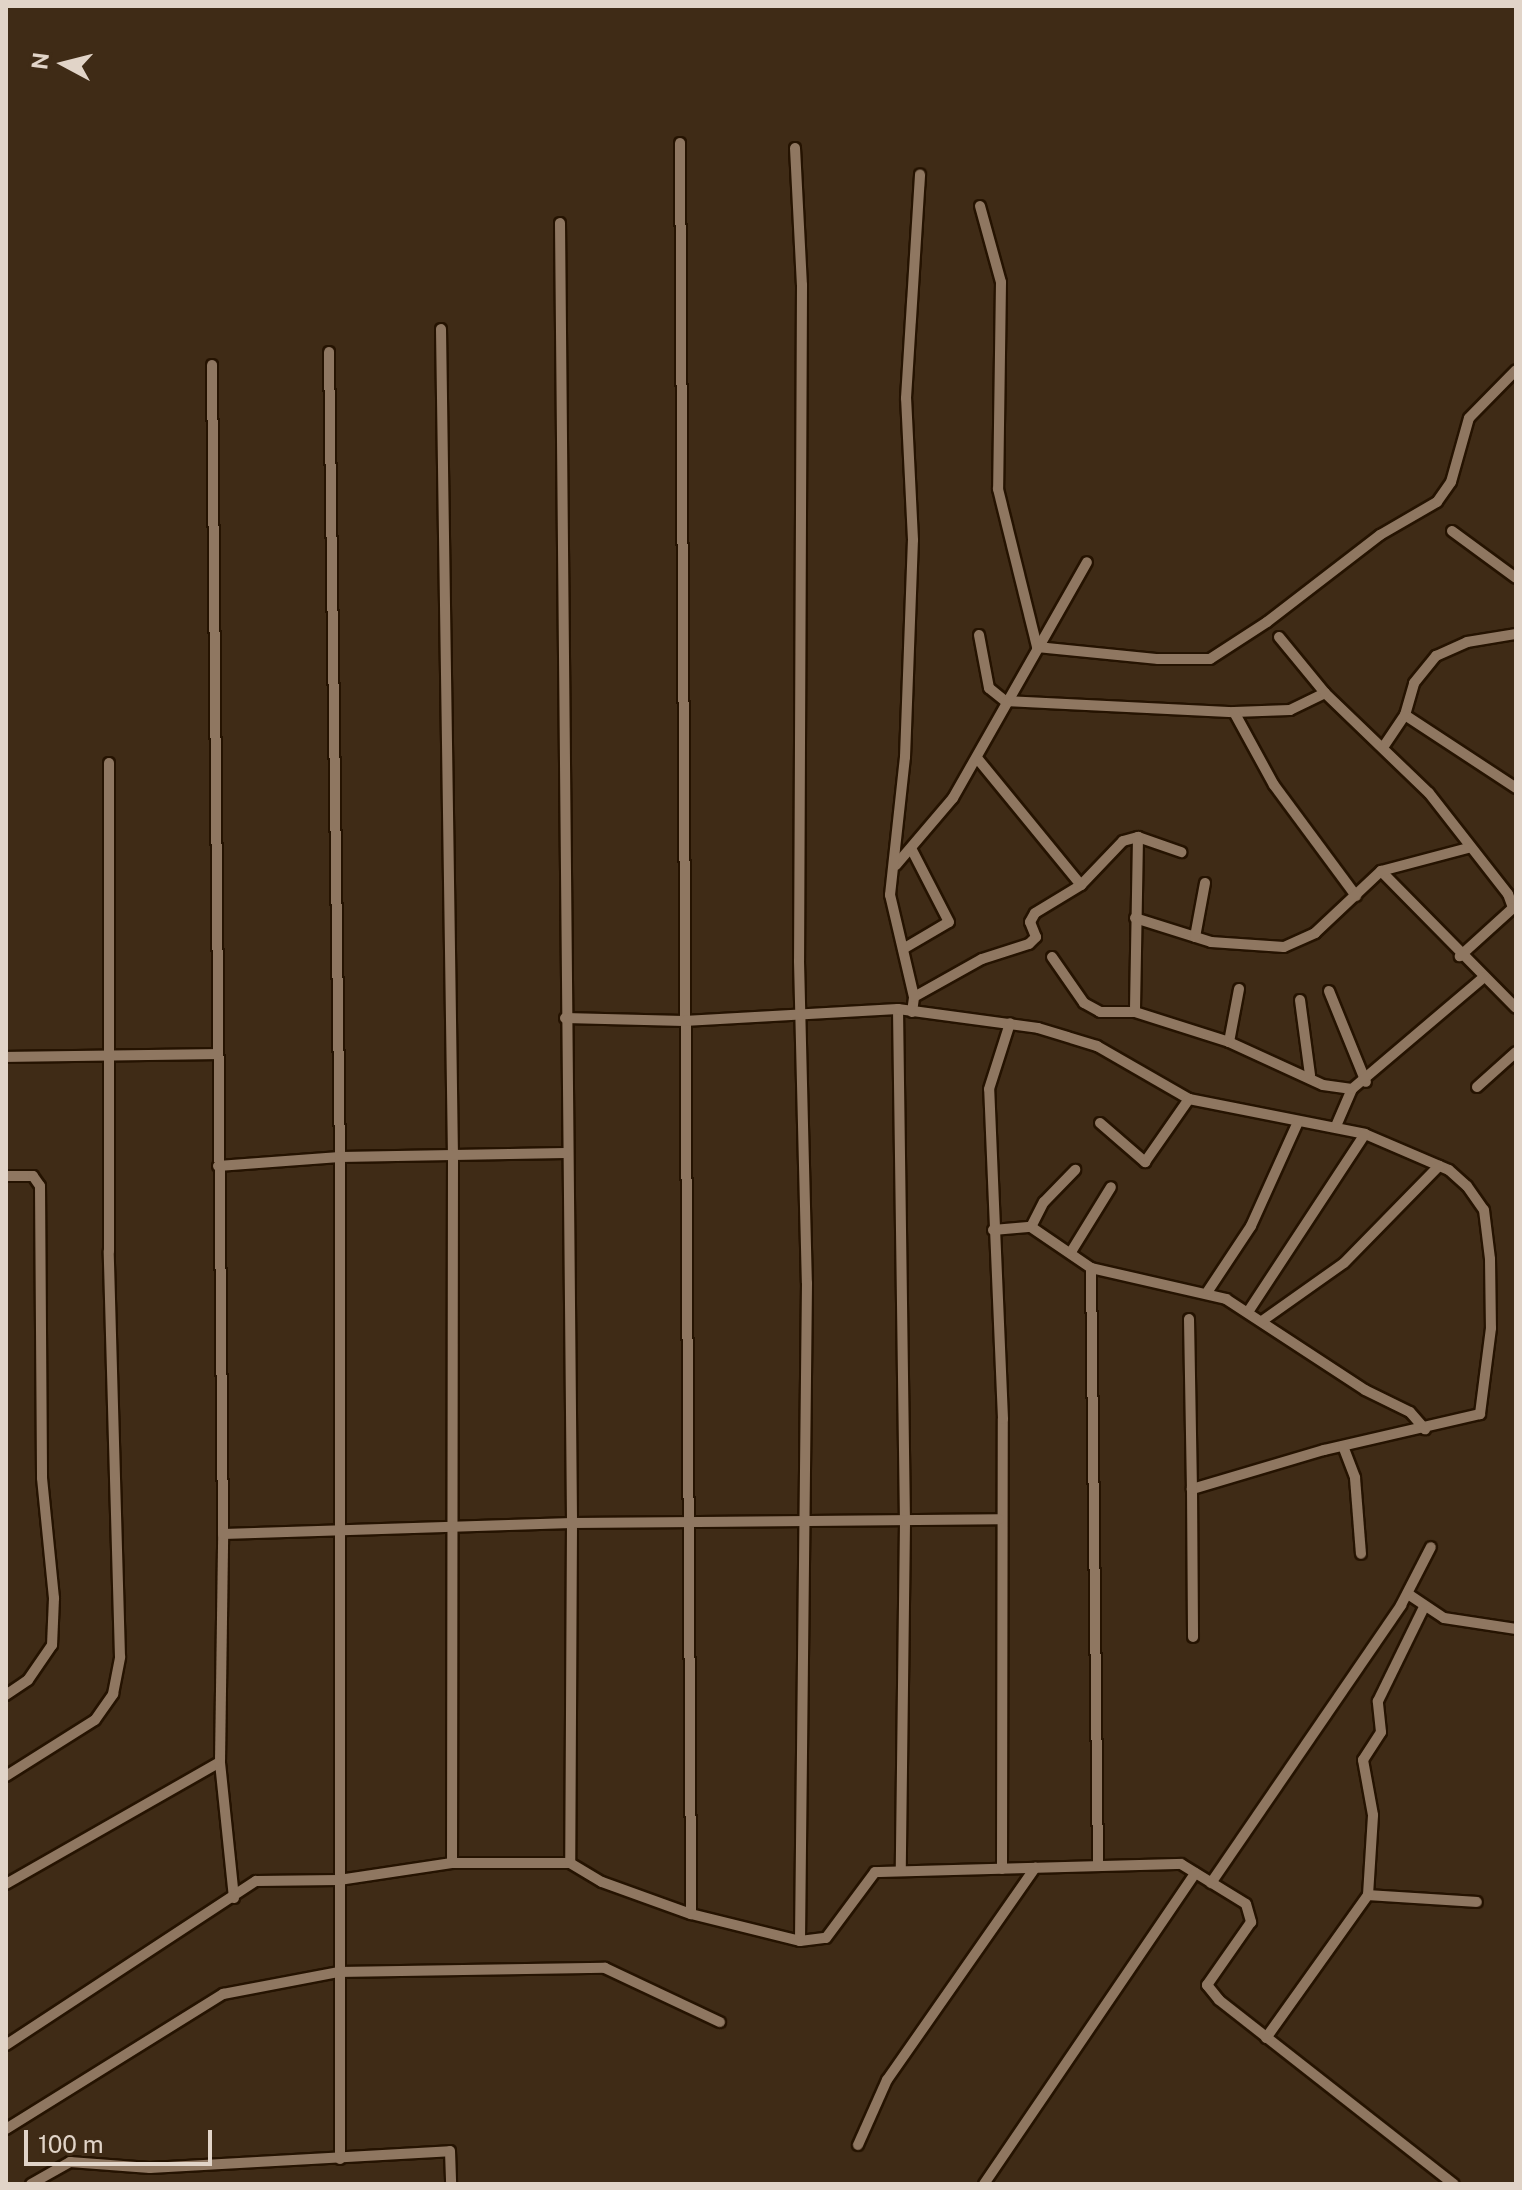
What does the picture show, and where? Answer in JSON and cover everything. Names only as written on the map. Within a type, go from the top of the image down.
[{"type":"street","points":[[680,143],[691,1914]]},
{"type":"street","points":[[795,148],[802,285],[800,1017],[807,1521],[800,1941]]},
{"type":"street","points":[[912,1012],[914,997],[890,895],[896,865],[913,540],[906,398],[920,174]]},
{"type":"street","points":[[980,206],[1001,282],[998,489],[1037,647]]},
{"type":"street","points":[[560,223],[566,1153],[572,1523],[570,1863]]},
{"type":"street","points":[[441,329],[453,1153],[452,1863]]},
{"type":"street","points":[[329,352],[340,1157],[340,2159]]},
{"type":"street","points":[[212,365],[223,1534],[220,1762],[234,1898]]},
{"type":"street","points":[[1037,647],[1210,659],[1267,622],[1369,542],[1437,502],[1451,482],[1469,418],[1516,370]]},
{"type":"street","points":[[1452,531],[1516,578]]},
{"type":"street","points":[[896,865],[953,798],[1005,701],[1087,562]]},
{"type":"street","points":[[1384,746],[1405,715],[1414,683],[1436,656],[1467,642],[1516,634]]},
{"type":"street","points":[[979,635],[989,688],[1005,701],[1234,712],[1290,710],[1325,693]]},
{"type":"street","points":[[1279,637],[1325,693],[1384,746],[1429,793],[1513,908],[1460,956]]},
{"type":"street","points":[[1234,712],[1274,785],[1356,896]]},
{"type":"street","points":[[1405,715],[1516,788]]},
{"type":"street","points":[[977,758],[1081,885]]},
{"type":"street","points":[[6,1776],[95,1720],[113,1694],[120,1657],[107,1053],[109,763]]},
{"type":"street","points":[[1135,1012],[1138,837]]},
{"type":"street","points":[[914,997],[982,959],[1029,944],[1036,937],[1030,922],[1035,913],[1081,885],[1123,841],[1138,837],[1181,852]]},
{"type":"street","points":[[903,949],[949,922],[911,848]]},
{"type":"street","points":[[1135,918],[1195,937],[1265,949],[1284,947],[1315,933],[1381,871],[1468,848]]},
{"type":"street","points":[[1381,871],[1460,956],[1516,1008]]},
{"type":"street","points":[[1195,937],[1205,883]]},
{"type":"street","points":[[1052,957],[1084,1003],[1100,1012],[1135,1012],[1229,1042],[1310,1075],[1323,1085],[1352,1089],[1366,1082],[1484,977]]},
{"type":"street","points":[[1229,1042],[1239,989]]},
{"type":"street","points":[[1329,991],[1366,1082]]},
{"type":"street","points":[[1300,1000],[1310,1075]]},
{"type":"street","points":[[565,1018],[684,1021],[800,1017],[898,1009],[1010,1023],[1097,1046],[1189,1099],[1365,1134],[1439,1166],[1467,1186],[1484,1210],[1491,1328],[1480,1414],[1343,1446],[1192,1489]]},
{"type":"street","points":[[898,1009],[905,1522],[901,1871]]},
{"type":"street","points":[[1002,1869],[1001,1345],[993,1230],[989,1089],[1010,1023]]},
{"type":"street","points":[[1477,1087],[1516,1052]]},
{"type":"street","points":[[6,1057],[107,1053],[217,1054]]},
{"type":"street","points":[[1336,1126],[1352,1089]]},
{"type":"street","points":[[1100,1123],[1145,1162],[1189,1099]]},
{"type":"street","points":[[1208,1291],[1251,1226],[1298,1122]]},
{"type":"street","points":[[1248,1312],[1365,1134]]},
{"type":"street","points":[[218,1166],[340,1157],[566,1153]]},
{"type":"street","points":[[1262,1321],[1344,1263],[1439,1166]]},
{"type":"street","points":[[1031,1227],[1044,1202],[1075,1170]]},
{"type":"street","points":[[6,1176],[33,1176],[40,1186],[42,1478],[54,1598],[52,1645],[28,1680],[6,1695]]},
{"type":"street","points":[[1071,1252],[1111,1187]]},
{"type":"street","points":[[993,1230],[1031,1227],[1091,1268],[1137,1281],[1208,1291],[1248,1312],[1365,1390],[1410,1412],[1425,1429]]},
{"type":"street","points":[[1091,1268],[1098,1866]]},
{"type":"street","points":[[1189,1319],[1193,1637]]},
{"type":"street","points":[[1343,1446],[1355,1478],[1361,1554]]},
{"type":"street","points":[[223,1534],[339,1533],[572,1523],[999,1519]]},
{"type":"street","points":[[1211,1883],[1408,1594],[1431,1547]]},
{"type":"street","points":[[1408,1594],[1424,1607],[1473,1626],[1516,1629]]},
{"type":"street","points":[[1266,2038],[1368,1895],[1373,1815],[1363,1760],[1381,1732],[1378,1701],[1424,1607]]},
{"type":"street","points":[[6,1884],[220,1762]]},
{"type":"street","points":[[6,2045],[256,1881],[339,1880],[452,1863],[570,1863],[602,1882],[691,1914],[800,1941],[826,1938],[875,1872],[1181,1864],[1246,1904],[1251,1922],[1207,1985],[1266,2038],[1454,2184]]},
{"type":"street","points":[[858,2145],[887,2080],[1035,1868]]},
{"type":"street","points":[[984,2184],[1195,1873]]},
{"type":"street","points":[[1368,1895],[1477,1902]]},
{"type":"street","points":[[6,2129],[223,1994],[338,1972],[605,1968],[720,2022]]},
{"type":"street","points":[[31,2184],[70,2162],[150,2168],[450,2151],[451,2184]]}]
